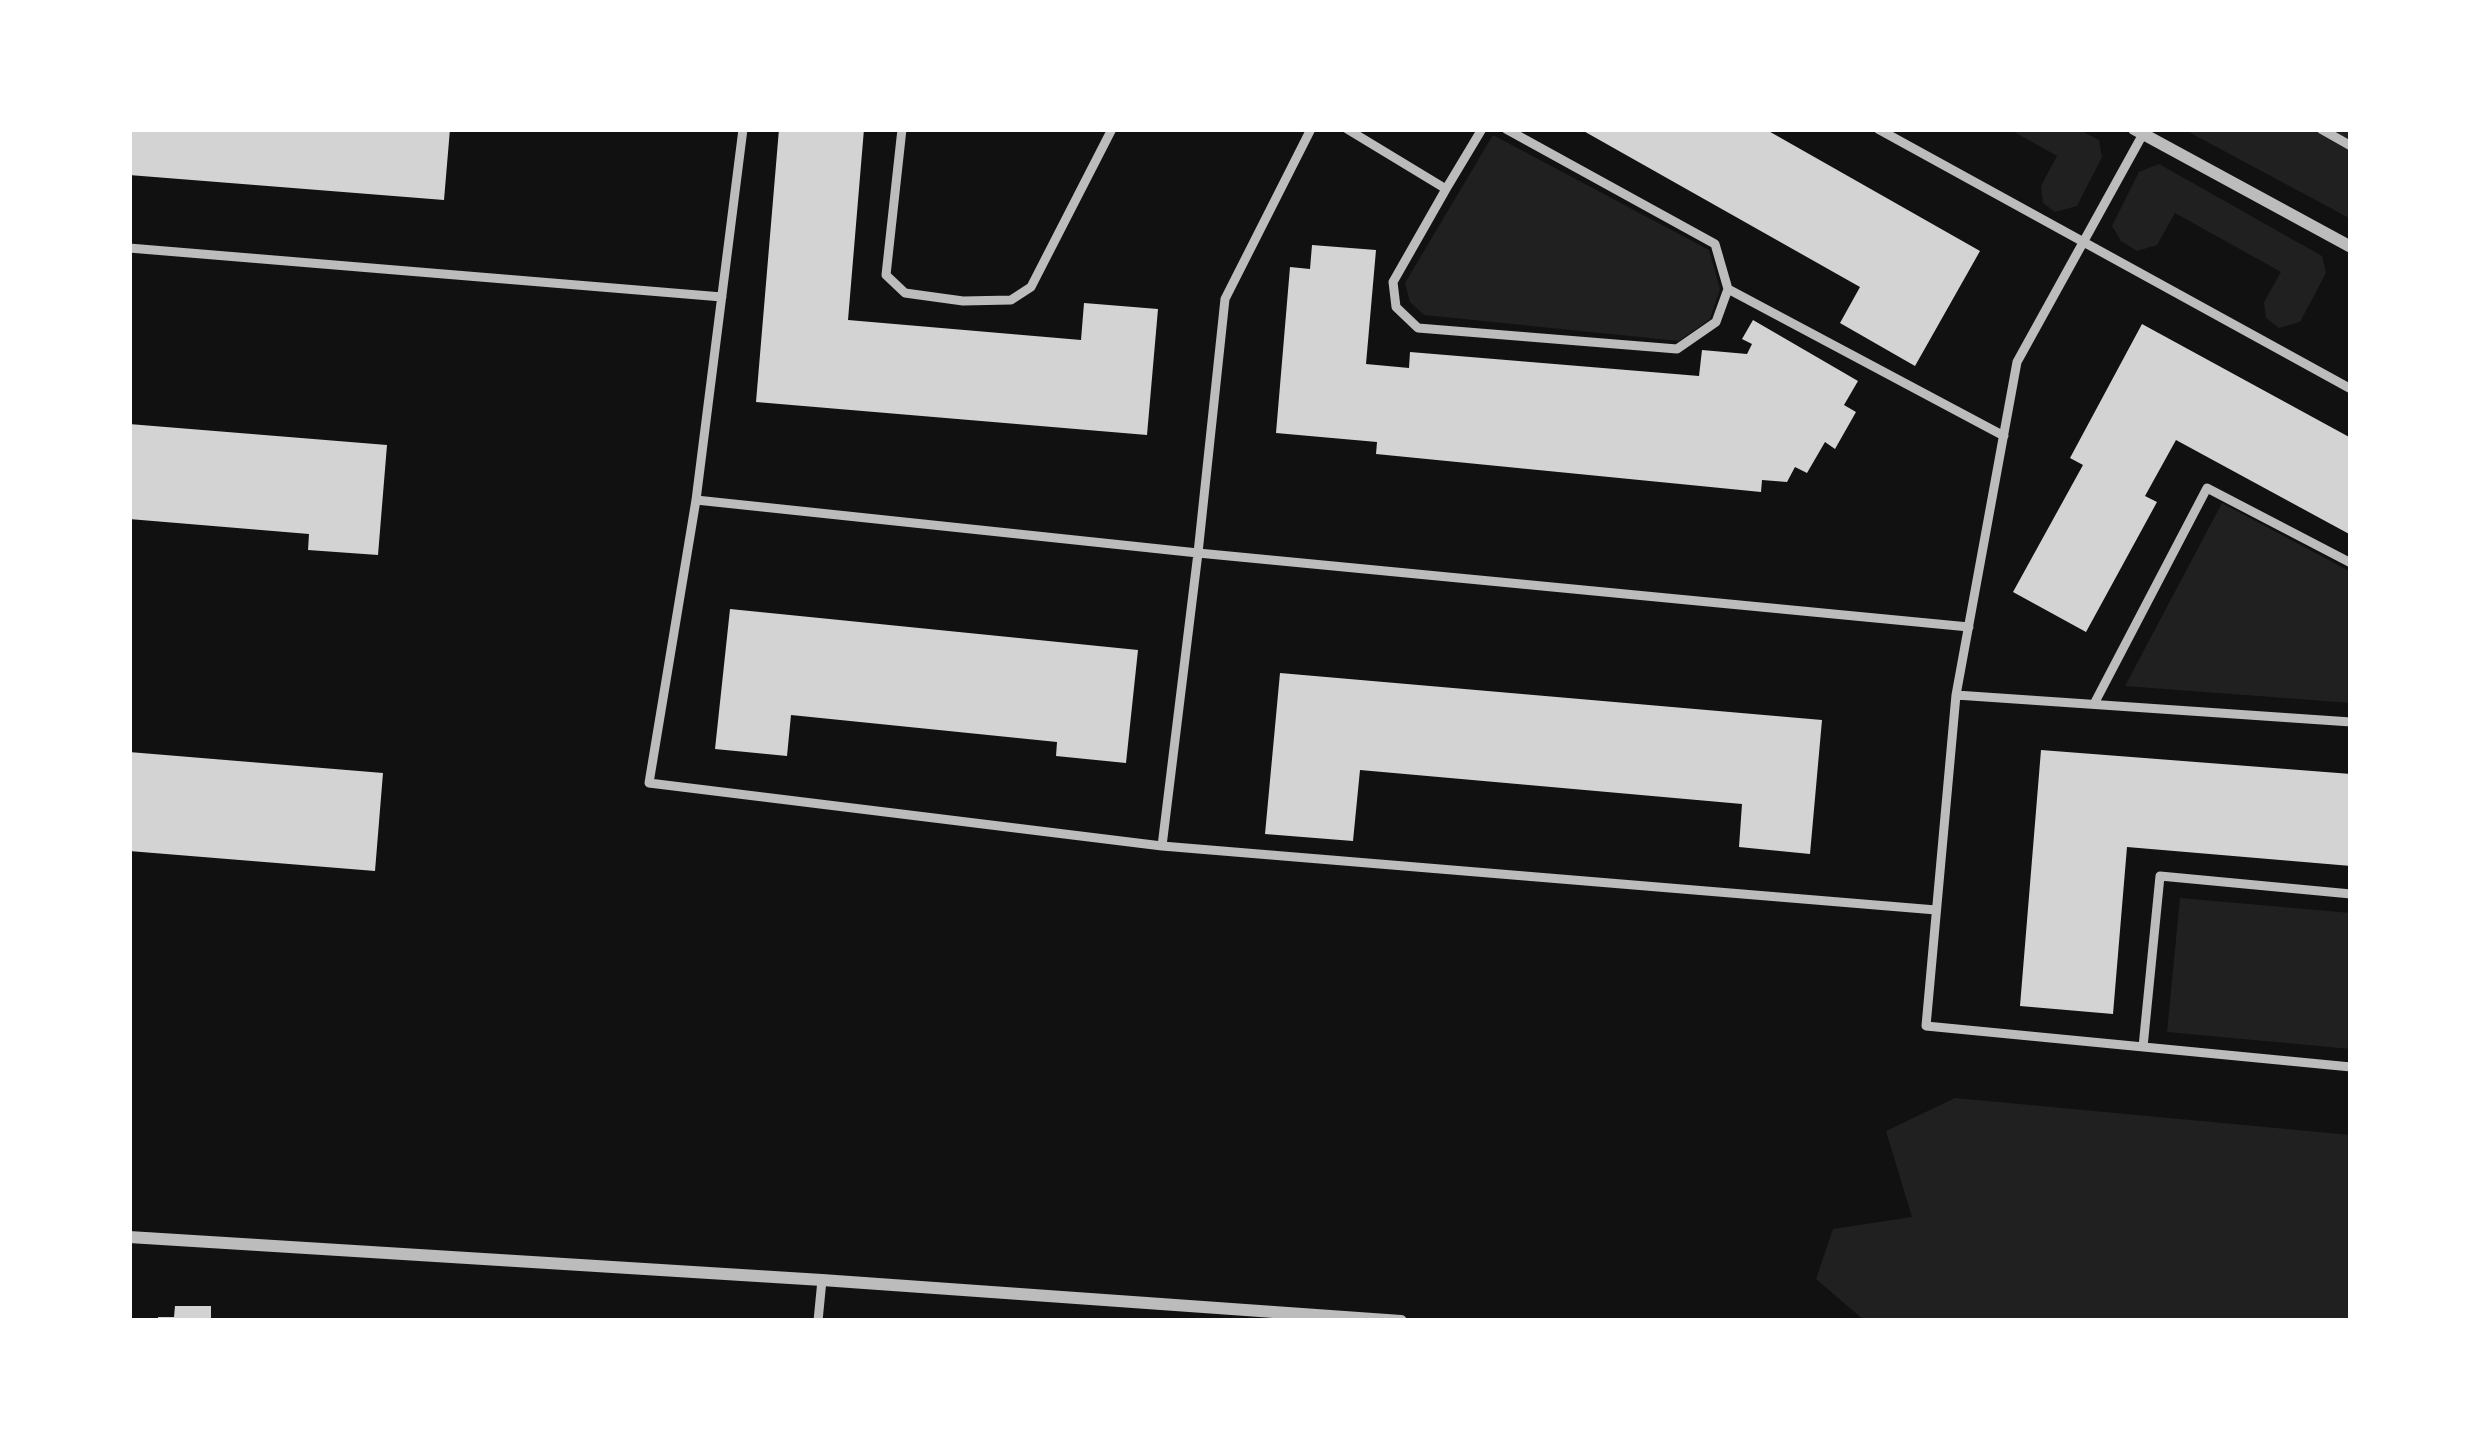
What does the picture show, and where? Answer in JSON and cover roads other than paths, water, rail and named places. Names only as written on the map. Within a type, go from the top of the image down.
[{"type":"street","points":[[2138,131],[2351,247]]},
{"type":"street","points":[[129,1237],[1401,1321]]},
{"type":"lane","points":[[743,129],[695,500],[649,783],[1162,846],[1936,910]]},
{"type":"lane","points":[[902,129],[886,275],[904,293],[963,302],[1011,301],[1031,287],[1112,129]]},
{"type":"lane","points":[[1162,846],[1225,299],[1311,129]]},
{"type":"lane","points":[[1347,129],[1446,189]]},
{"type":"lane","points":[[1482,129],[1393,282],[1396,307],[1418,328],[1677,349],[1716,322],[1728,289],[1715,244],[1506,129]]},
{"type":"lane","points":[[1877,129],[2351,389]]},
{"type":"lane","points":[[2321,129],[2351,146]]},
{"type":"lane","points":[[2138,131],[2017,362],[1957,695],[1926,1026],[2351,1066]]},
{"type":"lane","points":[[129,248],[722,297]]},
{"type":"lane","points":[[1728,289],[2004,436]]},
{"type":"lane","points":[[2094,704],[2207,488],[2351,562]]},
{"type":"lane","points":[[695,500],[1969,627]]},
{"type":"lane","points":[[1957,695],[2351,722]]},
{"type":"lane","points":[[2143,1047],[2160,876],[2351,893]]},
{"type":"lane","points":[[818,1321],[822,1280]]}]
